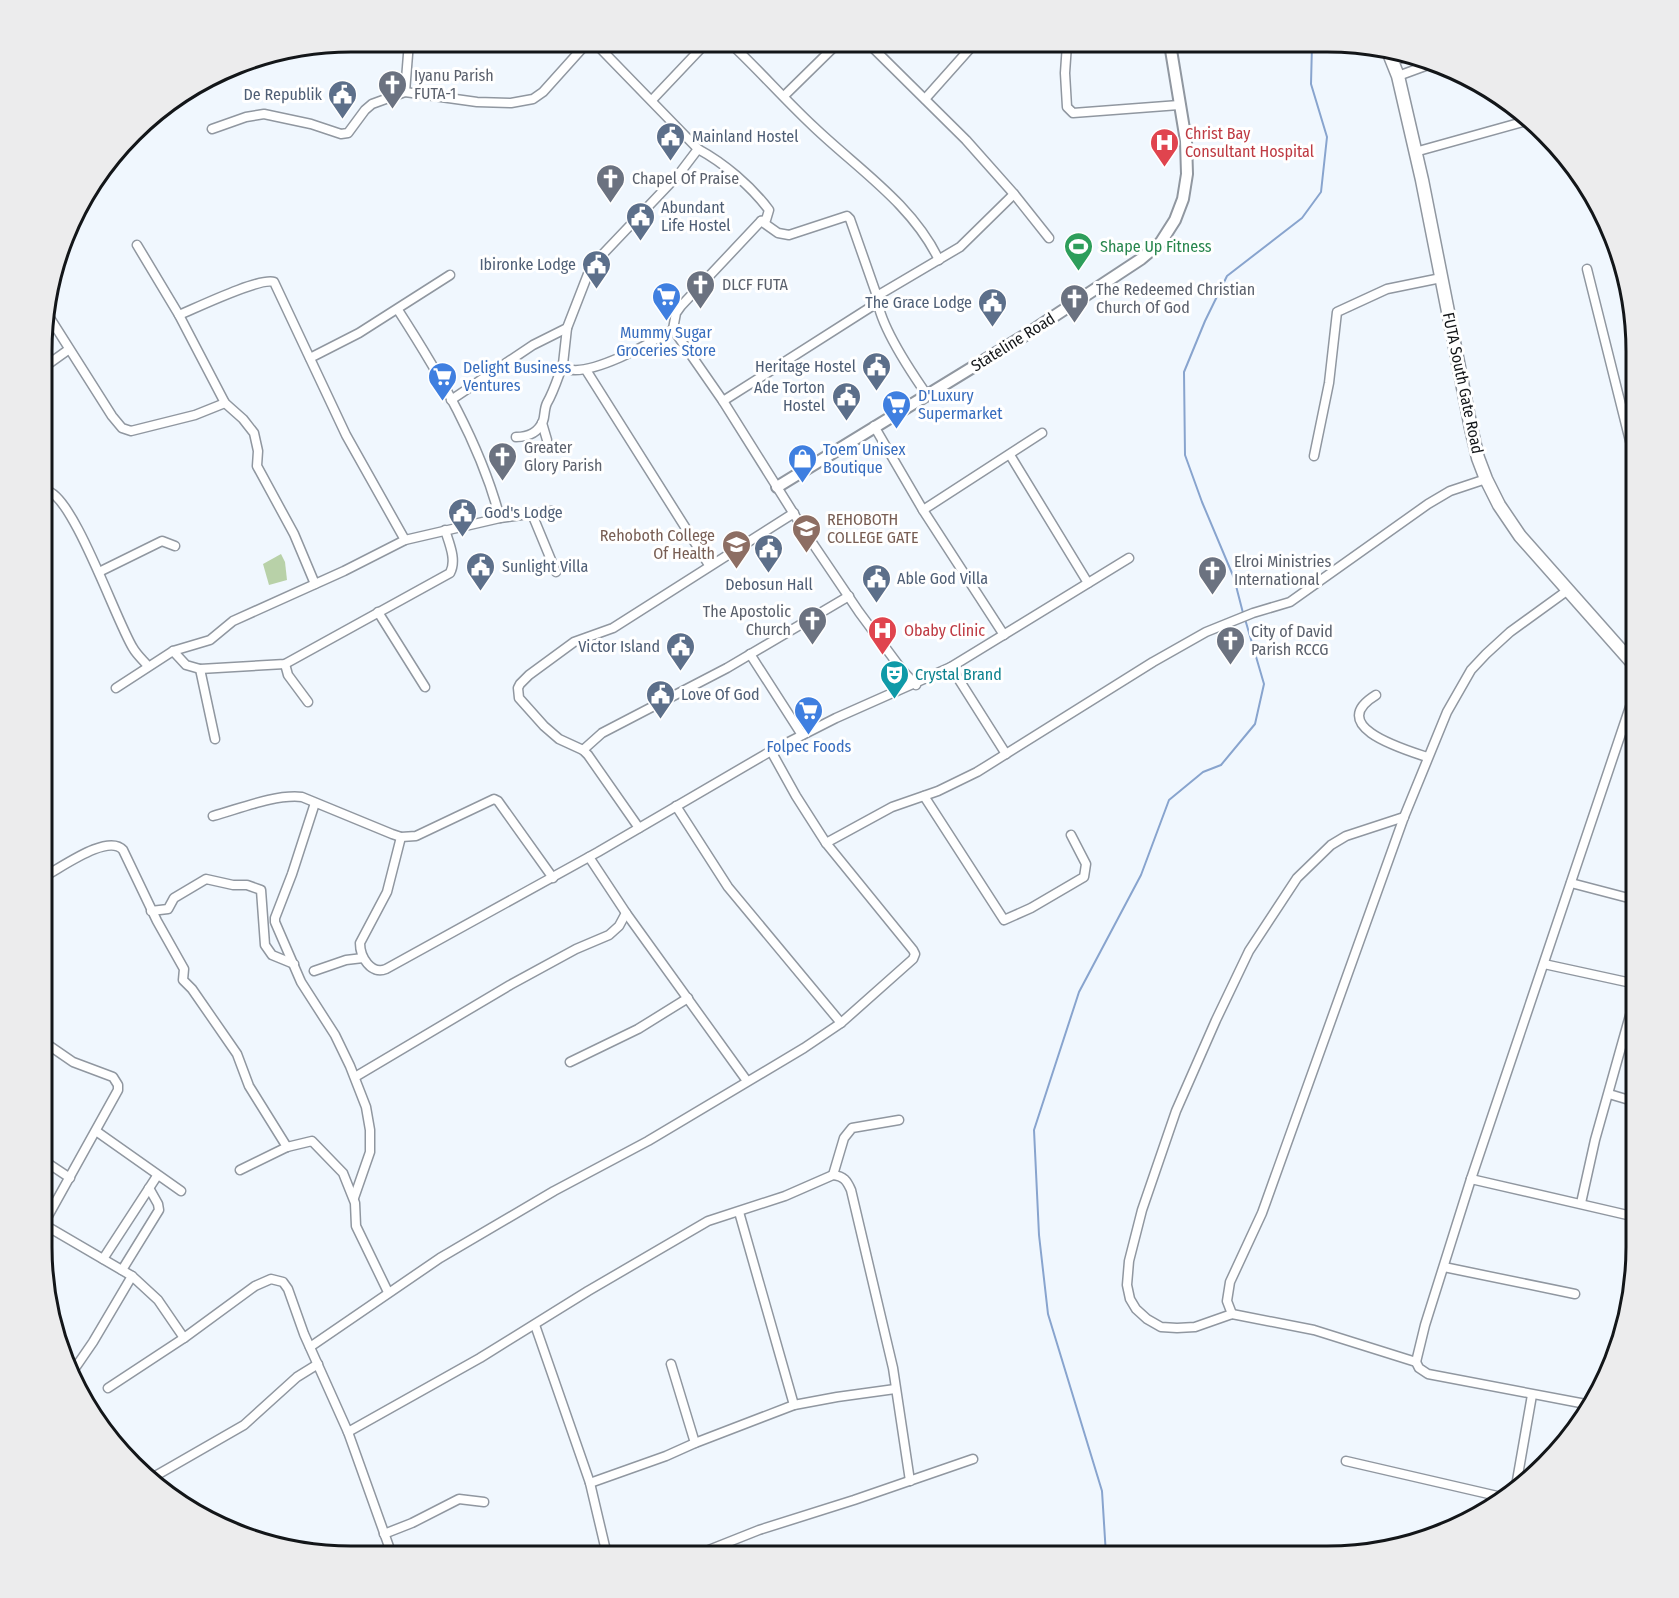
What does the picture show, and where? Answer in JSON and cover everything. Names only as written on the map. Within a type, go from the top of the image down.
[{"type":"main road","name":"FUTA South Gate Road","points":[[1391,59],[1398,76],[1415,152],[1478,458],[1499,505],[1520,536],[1626,650]]},
{"type":"street","points":[[405,92],[408,52]]},
{"type":"street","points":[[212,129],[246,117],[264,114],[341,134],[348,133],[372,104],[405,92],[477,102],[511,103],[533,99],[543,92],[579,52]]},
{"type":"street","points":[[604,52],[698,149],[711,156],[742,181],[767,206],[770,214],[766,220],[761,221],[681,306],[676,313],[673,329],[723,401],[849,597],[891,656],[916,685]]},
{"type":"street","points":[[652,100],[697,52]]},
{"type":"street","points":[[739,52],[812,126],[865,170],[927,236],[939,260]]},
{"type":"street","points":[[784,96],[828,52]]},
{"type":"street","points":[[877,52],[966,140],[1049,238]]},
{"type":"street","points":[[926,99],[967,52]]},
{"type":"street","points":[[1066,52],[1067,107],[1073,113],[1179,105]]},
{"type":"street","name":"Stateline Road","points":[[777,487],[1027,334],[1141,259],[1161,242],[1175,220],[1183,199],[1187,174],[1186,141],[1171,52]]},
{"type":"street","points":[[1398,76],[1422,67]]},
{"type":"street","points":[[1415,152],[1521,123]]},
{"type":"street","points":[[547,440],[542,423],[546,404],[552,397],[563,364],[567,328],[588,274],[601,256],[679,174],[698,149]]},
{"type":"street","points":[[723,401],[967,241],[1014,194]]},
{"type":"street","points":[[761,221],[778,233],[789,235],[847,216],[850,219],[877,300],[900,355],[927,395]]},
{"type":"street","points":[[137,245],[179,315],[225,403],[243,419],[254,434],[258,451],[257,466],[294,534],[315,584]]},
{"type":"street","points":[[1587,269],[1626,425]]},
{"type":"street","points":[[310,358],[398,310],[415,296],[450,275]]},
{"type":"street","points":[[1314,456],[1329,383],[1337,312],[1388,289],[1441,278]]},
{"type":"street","points":[[179,315],[272,280],[276,284],[346,435],[405,540]]},
{"type":"street","points":[[398,310],[430,359],[472,439],[488,477],[500,518]]},
{"type":"street","points":[[54,325],[112,416],[122,428],[128,431],[195,415],[225,403]]},
{"type":"street","points":[[450,400],[533,345],[567,328]]},
{"type":"street","points":[[563,364],[572,372],[586,370],[640,350],[673,329]]},
{"type":"street","points":[[52,362],[68,350]]},
{"type":"street","points":[[586,370],[709,565]]},
{"type":"street","points":[[516,437],[526,437],[542,423]]},
{"type":"street","points":[[874,426],[923,510],[1004,635]]},
{"type":"street","points":[[923,510],[1042,433]]},
{"type":"street","points":[[1010,455],[1089,583]]},
{"type":"street","points":[[826,843],[892,807],[961,780],[1206,632],[1253,613],[1290,602],[1428,504],[1450,491],[1486,478]]},
{"type":"street","points":[[52,493],[69,515],[99,572],[133,648],[148,666]]},
{"type":"street","points":[[116,688],[173,651],[210,640],[233,621],[405,540],[500,518],[551,511]]},
{"type":"street","points":[[639,828],[582,750],[559,739],[544,726],[519,698],[518,688],[520,684],[574,642],[613,628],[794,513]]},
{"type":"street","points":[[532,514],[556,572]]},
{"type":"street","points":[[173,651],[186,665],[200,669],[285,664],[450,573],[454,561],[445,530]]},
{"type":"street","points":[[99,572],[162,540],[175,546]]},
{"type":"street","points":[[401,837],[387,892],[361,939],[359,948],[363,958],[373,970],[386,969],[553,878],[771,751],[836,718],[916,685],[951,667],[1129,558]]},
{"type":"street","points":[[1232,1314],[1227,1301],[1230,1282],[1262,1214],[1404,817],[1447,712],[1471,670],[1510,632],[1568,590]]},
{"type":"street","points":[[582,750],[602,733],[750,654],[849,597]]},
{"type":"street","points":[[378,612],[425,687]]},
{"type":"street","points":[[750,654],[802,735]]},
{"type":"street","points":[[285,664],[288,675],[308,702]]},
{"type":"street","points":[[951,667],[1006,754]]},
{"type":"street","points":[[200,669],[215,739]]},
{"type":"street","points":[[1376,694],[1360,708],[1361,723],[1377,738],[1427,757]]},
{"type":"street","points":[[1582,1403],[1428,1374],[1419,1368],[1416,1362],[1425,1325],[1471,1179],[1626,719]]},
{"type":"street","points":[[310,1347],[449,1252],[554,1191],[648,1141],[841,1023],[910,962],[915,954],[826,843],[771,751]]},
{"type":"street","points":[[924,796],[1005,920],[1031,908],[1084,877],[1086,864],[1071,835]]},
{"type":"street","points":[[213,816],[280,798],[302,797],[401,837],[416,836],[490,798],[498,801],[553,878]]},
{"type":"street","points":[[315,803],[275,922],[301,982],[335,1035],[366,1107],[370,1130],[370,1152],[354,1198]]},
{"type":"street","points":[[676,806],[728,887],[841,1023]]},
{"type":"street","points":[[1404,817],[1346,836],[1331,845],[1297,878],[1249,951],[1176,1111],[1154,1172],[1129,1261],[1127,1285],[1130,1299],[1136,1309],[1161,1327],[1195,1326],[1232,1314],[1314,1329],[1416,1362]]},
{"type":"street","points":[[52,872],[103,846],[120,846],[151,911],[184,969],[183,980],[237,1053],[249,1086],[287,1147]]},
{"type":"street","points":[[589,857],[626,913],[747,1081]]},
{"type":"street","points":[[151,911],[168,909],[174,898],[206,879],[233,885],[248,885],[261,890],[265,945],[272,955],[294,964]]},
{"type":"street","points":[[1571,883],[1626,897]]},
{"type":"street","points":[[355,1077],[510,985],[576,949],[609,935],[619,926],[626,913]]},
{"type":"street","points":[[314,970],[346,960],[363,958]]},
{"type":"street","points":[[1544,964],[1626,982]]},
{"type":"street","points":[[570,1062],[638,1029],[688,998]]},
{"type":"street","points":[[1581,1203],[1595,1140],[1626,1028]]},
{"type":"street","points":[[52,1048],[73,1062],[116,1080],[118,1090],[52,1208]]},
{"type":"street","points":[[1609,1094],[1626,1099]]},
{"type":"street","points":[[833,1175],[844,1138],[852,1128],[899,1119]]},
{"type":"street","points":[[96,1131],[181,1191]]},
{"type":"street","points":[[240,1170],[287,1147],[312,1141],[343,1173],[354,1198],[356,1226],[388,1292]]},
{"type":"street","points":[[52,1166],[69,1178]]},
{"type":"street","points":[[347,1181],[364,1167]]},
{"type":"street","points":[[348,1432],[535,1326],[597,1285],[708,1221],[785,1196],[833,1175],[843,1177],[851,1190],[893,1368],[910,1481]]},
{"type":"street","points":[[103,1259],[157,1176]]},
{"type":"street","points":[[1471,1179],[1626,1214]]},
{"type":"street","points":[[122,1270],[159,1210],[149,1188]]},
{"type":"street","points":[[739,1212],[794,1405]]},
{"type":"street","points":[[52,1229],[132,1276],[158,1300],[184,1338]]},
{"type":"street","points":[[1444,1268],[1575,1294]]},
{"type":"street","points":[[77,1365],[132,1276]]},
{"type":"street","points":[[108,1388],[184,1338],[255,1286],[266,1280],[277,1279],[283,1282],[288,1289],[310,1347],[348,1432],[389,1546]]},
{"type":"street","points":[[535,1326],[590,1483],[605,1546]]},
{"type":"street","points":[[158,1474],[238,1429],[297,1377],[318,1364]]},
{"type":"street","points":[[671,1364],[695,1443]]},
{"type":"street","points":[[590,1483],[666,1456],[794,1405],[895,1389]]},
{"type":"street","points":[[1518,1477],[1532,1395]]},
{"type":"street","points":[[720,1546],[788,1520],[973,1459]]},
{"type":"street","points":[[1346,1461],[1494,1495]]},
{"type":"street","points":[[384,1534],[412,1523],[459,1499],[484,1502]]},
{"type":"green space","points":[[281,554],[285,562],[287,580],[269,585],[263,564]]},
{"type":"waterway","points":[[1243,613],[1234,578],[1185,455],[1184,372],[1227,276],[1302,218],[1321,192],[1327,137],[1311,84],[1312,52]]},
{"type":"waterway","points":[[1105,1546],[1102,1491],[1048,1314],[1039,1235],[1034,1130],[1079,992],[1141,875],[1169,800],[1203,772],[1221,765],[1255,724],[1264,684],[1245,619]]},
{"type":"place","name":"Iyanu Parish FUTA-1","points":[[393,110]]},
{"type":"place","name":"De Republik","points":[[343,120]]},
{"type":"place","name":"Mainland Hostel","points":[[671,162]]},
{"type":"place","name":"Christ Bay Consultant Hospital","points":[[1164,168]]},
{"type":"place","name":"Chapel Of Praise","points":[[611,204]]},
{"type":"place","name":"Abundant Life Hostel","points":[[640,242]]},
{"type":"place","name":"Shape Up Fitness","points":[[1079,272]]},
{"type":"place","name":"Ibironke Lodge","points":[[597,290]]},
{"type":"place","name":"DLCF FUTA","points":[[701,310]]},
{"type":"place","name":"Mummy Sugar Groceries Store","points":[[666,322]]},
{"type":"place","name":"The Redeemed Christian Church Of God","points":[[1075,324]]},
{"type":"place","name":"The Grace Lodge","points":[[993,328]]},
{"type":"place","name":"Heritage Hostel","points":[[877,392]]},
{"type":"place","name":"Delight Business Ventures","points":[[442,402]]},
{"type":"place","name":"Ade Torton Hostel","points":[[846,422]]},
{"type":"place","name":"D'Luxury Supermarket","points":[[897,430]]},
{"type":"place","name":"Greater Glory Parish","points":[[503,482]]},
{"type":"place","name":"Toem Unisex Boutique","points":[[802,484]]},
{"type":"place","name":"God's Lodge","points":[[463,538]]},
{"type":"place","name":"REHOBOTH COLLEGE GATE","points":[[806,554]]},
{"type":"place","name":"Rehoboth College Of Health","points":[[736,570]]},
{"type":"place","name":"Debosun Hall","points":[[769,574]]},
{"type":"place","name":"Sunlight Villa","points":[[481,592]]},
{"type":"place","name":"Elroi Ministries International","points":[[1213,596]]},
{"type":"place","name":"Able God Villa","points":[[876,604]]},
{"type":"place","name":"The Apostolic Church","points":[[812,646]]},
{"type":"place","name":"Obaby Clinic","points":[[883,656]]},
{"type":"place","name":"City of David Parish RCCG","points":[[1230,666]]},
{"type":"place","name":"Victor Island","points":[[681,672]]},
{"type":"place","name":"Crystal Brand","points":[[894,700]]},
{"type":"place","name":"Love Of God","points":[[660,720]]},
{"type":"place","name":"Folpec Foods","points":[[809,736]]}]
